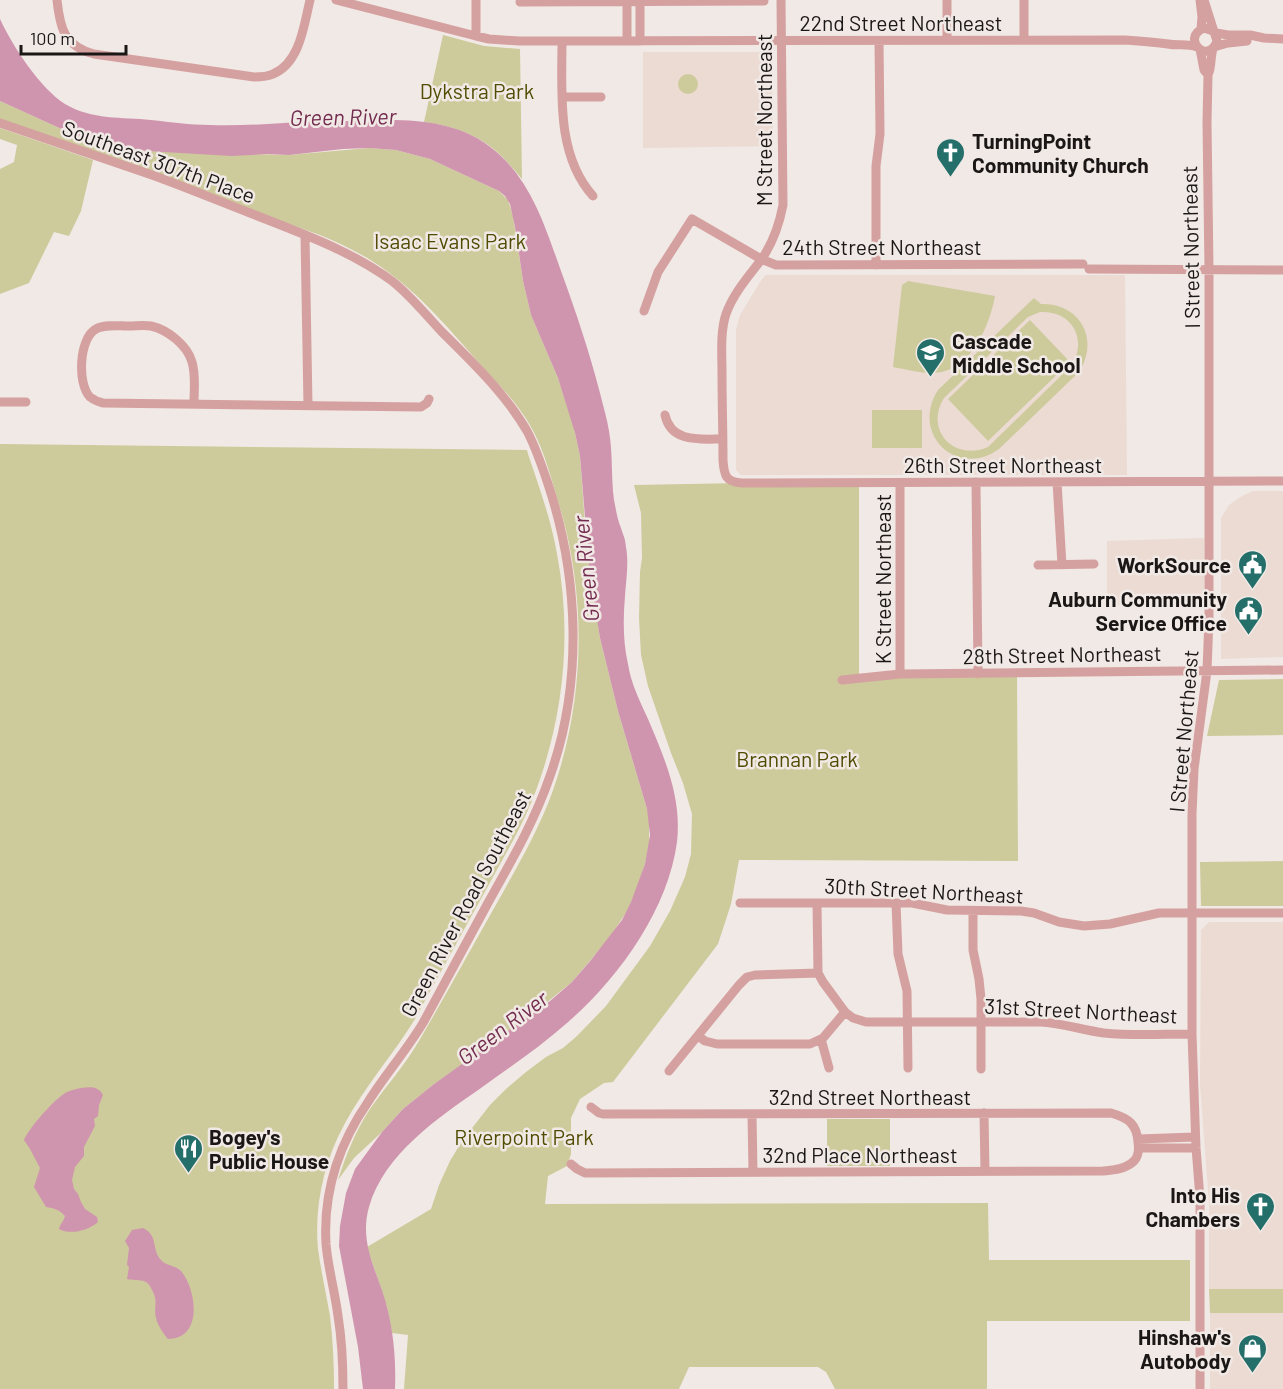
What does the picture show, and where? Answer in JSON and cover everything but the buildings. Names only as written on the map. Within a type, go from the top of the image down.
[{"type":"street","points":[[57,0],[65,35],[74,46],[84,51],[254,77],[274,74],[292,60],[297,50],[310,0]]},
{"type":"street","name":"22nd Street Northeast","points":[[336,0],[489,39],[519,41],[1125,40],[1186,44],[1198,48]]},
{"type":"street","points":[[476,0],[476,36]]},
{"type":"street","name":"M Street Northeast","points":[[725,476],[722,439],[724,321],[735,296],[774,238],[780,223],[783,205],[782,0]]},
{"type":"street","points":[[947,0],[947,40]]},
{"type":"street","points":[[1024,0],[1024,40]]},
{"type":"street","name":"I Street Northeast","points":[[1202,0],[1202,17],[1194,40],[1204,70],[1208,75]]},
{"type":"street","name":"I Street Northeast","points":[[1200,1389],[1200,1205],[1195,1137],[1192,1034],[1192,913],[1194,769],[1208,671],[1207,128],[1208,75],[1213,48],[1217,41],[1202,0]]},
{"type":"street","points":[[640,1],[640,41]]},
{"type":"street","points":[[520,2],[764,1]]},
{"type":"street","points":[[627,2],[627,41]]},
{"type":"street","points":[[1198,31],[1208,28],[1228,35],[1283,39]]},
{"type":"street","name":"22nd Street Northeast","points":[[1162,42],[1186,37],[1198,31]]},
{"type":"street","points":[[1198,48],[1206,51],[1228,43],[1264,38]]},
{"type":"street","points":[[562,41],[562,96],[568,147],[584,187],[593,196]]},
{"type":"street","points":[[876,265],[876,166],[880,134],[879,41]]},
{"type":"street","points":[[562,96],[601,97]]},
{"type":"street","name":"Southeast 307th Place","points":[[0,123],[153,176],[305,235]]},
{"type":"street","name":"24th Street Northeast","points":[[644,311],[658,272],[692,219],[761,259],[776,265],[1283,270]]},
{"type":"street","points":[[305,235],[308,405]]},
{"type":"street","name":"Green River Road Southeast","points":[[305,235],[350,256],[393,282],[481,372],[511,407],[536,450],[554,502],[565,551],[572,616],[570,691],[562,737],[538,808],[523,840],[423,1023],[352,1128],[334,1172],[328,1201],[326,1236],[340,1334],[343,1389]]},
{"type":"street","points":[[194,403],[192,363],[180,344],[164,331],[147,326],[100,327],[93,331],[85,341],[83,381],[87,392],[97,401],[109,404],[194,403],[421,407],[427,404],[429,399]]},
{"type":"street","points":[[0,402],[26,402]]},
{"type":"street","points":[[666,415],[670,427],[683,437],[722,439]]},
{"type":"street","name":"26th Street Northeast","points":[[725,476],[730,481],[739,483],[1283,481]]},
{"type":"street","points":[[976,482],[978,674]]},
{"type":"street","points":[[1057,482],[1062,565]]},
{"type":"street","name":"K Street Northeast","points":[[900,483],[900,674]]},
{"type":"street","points":[[1038,565],[1094,564]]},
{"type":"street","name":"28th Street Northeast","points":[[842,680],[900,674],[1283,669]]},
{"type":"street","name":"30th Street Northeast","points":[[740,903],[912,903],[947,910],[1021,911],[1059,922],[1084,926],[1110,924],[1159,913],[1283,913]]},
{"type":"street","points":[[698,1036],[707,1042],[722,1044],[801,1044],[814,1043],[821,1039],[845,1012],[818,974],[817,903]]},
{"type":"street","points":[[896,903],[898,954],[907,991],[908,1068]]},
{"type":"street","points":[[973,910],[973,950],[979,979],[981,1069]]},
{"type":"street","points":[[669,1071],[747,977],[818,974]]},
{"type":"street","name":"31st Street Northeast","points":[[845,1012],[863,1021],[1051,1022],[1101,1033],[1122,1035],[1192,1034]]},
{"type":"street","points":[[821,1039],[829,1068]]},
{"type":"street","name":"32nd Street Northeast","points":[[591,1107],[603,1114],[1112,1113],[1130,1121],[1138,1133],[1138,1143]]},
{"type":"street","points":[[984,1113],[985,1172]]},
{"type":"street","points":[[752,1114],[753,1172]]},
{"type":"street","points":[[1138,1143],[1195,1137]]},
{"type":"street","points":[[1138,1143],[1196,1148]]},
{"type":"street","name":"32nd Place Northeast","points":[[571,1164],[585,1173],[1113,1170],[1120,1169],[1136,1159],[1138,1143]]},
{"type":"shaded area","points":[[0,19],[20,54],[46,88],[65,104],[86,113],[107,117],[203,125],[391,120],[426,122],[459,130],[489,146],[503,158],[526,187],[542,220],[577,317],[600,393],[611,448],[614,500],[627,553],[624,605],[626,656],[629,671],[675,794],[678,826],[672,867],[652,918],[638,942],[604,986],[567,1023],[546,1040],[447,1112],[415,1139],[387,1170],[376,1188],[366,1221],[366,1235],[371,1260],[390,1321],[394,1350],[395,1389],[363,1389],[358,1347],[339,1246],[346,1193],[355,1169],[382,1132],[403,1109],[550,1001],[572,982],[622,920],[645,864],[650,835],[647,809],[618,711],[600,638],[590,578],[580,456],[575,433],[558,378],[531,315],[510,204],[499,191],[430,159],[396,150],[369,148],[289,155],[232,156],[146,151],[87,139],[0,101]]},
{"type":"shaded area","points":[[643,52],[772,52],[773,146],[643,148]]},
{"type":"shaded area","name":"Cascade Middle School","points":[[766,275],[1125,275],[1127,475],[741,475],[736,470],[736,330],[740,315]]},
{"type":"shaded area","points":[[1253,491],[1283,491],[1283,657],[1221,659],[1221,518],[1229,505]]},
{"type":"shaded area","points":[[1204,538],[1204,600],[1107,606],[1107,541]]},
{"type":"shaded area","points":[[1209,922],[1283,922],[1283,1289],[1209,1289],[1209,1204],[1200,1084],[1201,930]]},
{"type":"shaded area","points":[[91,1087],[103,1095],[98,1116],[94,1119],[95,1126],[84,1147],[84,1156],[75,1167],[72,1180],[74,1189],[85,1209],[97,1217],[98,1222],[84,1230],[68,1232],[59,1229],[65,1216],[57,1210],[46,1207],[34,1187],[40,1168],[24,1140],[56,1100],[67,1092]]},
{"type":"shaded area","points":[[143,1228],[151,1235],[161,1260],[181,1271],[191,1290],[194,1312],[192,1322],[187,1331],[179,1337],[168,1339],[161,1329],[155,1314],[154,1294],[149,1284],[144,1281],[127,1279],[129,1248],[125,1241],[132,1230]]},
{"type":"shaded area","points":[[1210,1313],[1283,1313],[1283,1389],[1210,1389]]},
{"type":"green space","name":"Dykstra Park","points":[[443,35],[484,46],[520,49],[522,179],[500,154],[480,140],[453,128],[424,122]]},
{"type":"green space","points":[[684,74],[692,74],[698,80],[698,88],[692,94],[684,94],[678,88],[678,80]]},
{"type":"green space","name":"Isaac Evans Park","points":[[0,101],[87,139],[146,151],[289,155],[369,148],[396,150],[430,159],[499,191],[508,200],[531,315],[558,378],[573,424],[580,456],[587,551],[600,638],[618,711],[649,816],[649,844],[645,864],[627,911],[610,937],[572,982],[530,1016],[434,1084],[403,1109],[354,1158],[338,1180],[344,1161],[365,1117],[419,1041],[523,856],[549,801],[561,766],[575,694],[578,620],[570,547],[548,468],[531,427],[512,400],[429,308],[380,266],[355,251],[320,235],[0,121]]},
{"type":"green space","points":[[0,128],[93,160],[81,211],[69,236],[54,232],[29,283],[0,294],[0,169],[14,162],[17,145],[0,139]]},
{"type":"green space","points":[[908,281],[995,296],[979,341],[964,360],[955,367],[932,373],[893,367],[902,285]]},
{"type":"green space","points":[[1034,298],[1041,304],[1055,305],[1066,310],[1076,316],[1082,325],[1087,347],[1085,360],[1079,372],[999,449],[983,457],[968,459],[954,455],[942,447],[934,436],[930,422],[931,406],[938,390]],"holes":[[[1040,312],[1051,313],[1068,321],[1074,328],[1078,345],[1072,365],[988,447],[976,451],[954,447],[940,432],[939,410],[944,398],[1028,317]]]},
{"type":"green space","points":[[1030,320],[1070,362],[988,441],[948,399]]},
{"type":"green space","points":[[872,410],[922,410],[922,448],[872,448]]},
{"type":"green space","points":[[0,444],[527,450],[551,528],[562,585],[564,649],[558,712],[542,773],[516,835],[415,1019],[352,1111],[337,1139],[326,1169],[319,1201],[317,1233],[331,1325],[334,1389],[0,1389]]},
{"type":"green space","points":[[859,483],[859,675],[1017,673],[1018,861],[739,860],[731,904],[718,944],[613,1082],[604,1083],[580,1099],[571,1118],[571,1154],[567,1166],[548,1176],[545,1204],[988,1203],[989,1260],[1190,1260],[1190,1321],[987,1321],[987,1389],[835,1389],[826,1372],[818,1367],[689,1367],[679,1389],[404,1389],[408,1335],[392,1333],[387,1307],[367,1247],[431,1209],[450,1161],[462,1141],[490,1105],[526,1072],[563,1048],[606,1006],[650,946],[670,911],[685,877],[691,854],[692,814],[648,686],[641,655],[639,618],[642,558],[641,513],[634,485]]},
{"type":"green space","points":[[1283,679],[1283,735],[1207,736],[1219,680]]},
{"type":"green space","points":[[1283,861],[1283,906],[1201,906],[1200,862]]},
{"type":"green space","points":[[827,1119],[890,1119],[890,1166],[827,1166]]},
{"type":"green space","points":[[1209,1289],[1283,1289],[1283,1313],[1210,1313]]},
{"type":"place","name":"TurningPoint Community Church","points":[[951,178]]},
{"type":"place","name":"Cascade Middle School","points":[[931,378]]},
{"type":"place","name":"WorkSource","points":[[1252,590]]},
{"type":"place","name":"Auburn Community Service Office","points":[[1248,636]]},
{"type":"place","name":"Bogey's Public House","points":[[188,1174]]},
{"type":"place","name":"Into His Chambers","points":[[1261,1232]]},
{"type":"place","name":"Hinshaw's Autobody","points":[[1252,1374]]},
{"type":"water label","name":"Green River","points":[[343,116]]},
{"type":"water label","name":"Green River","points":[[585,569]]},
{"type":"water label","name":"Green River","points":[[502,1027]]},
{"type":"park label","name":"Brannan Park","points":[[797,758]]},
{"type":"park label","name":"Riverpoint Park","points":[[524,1136]]}]
